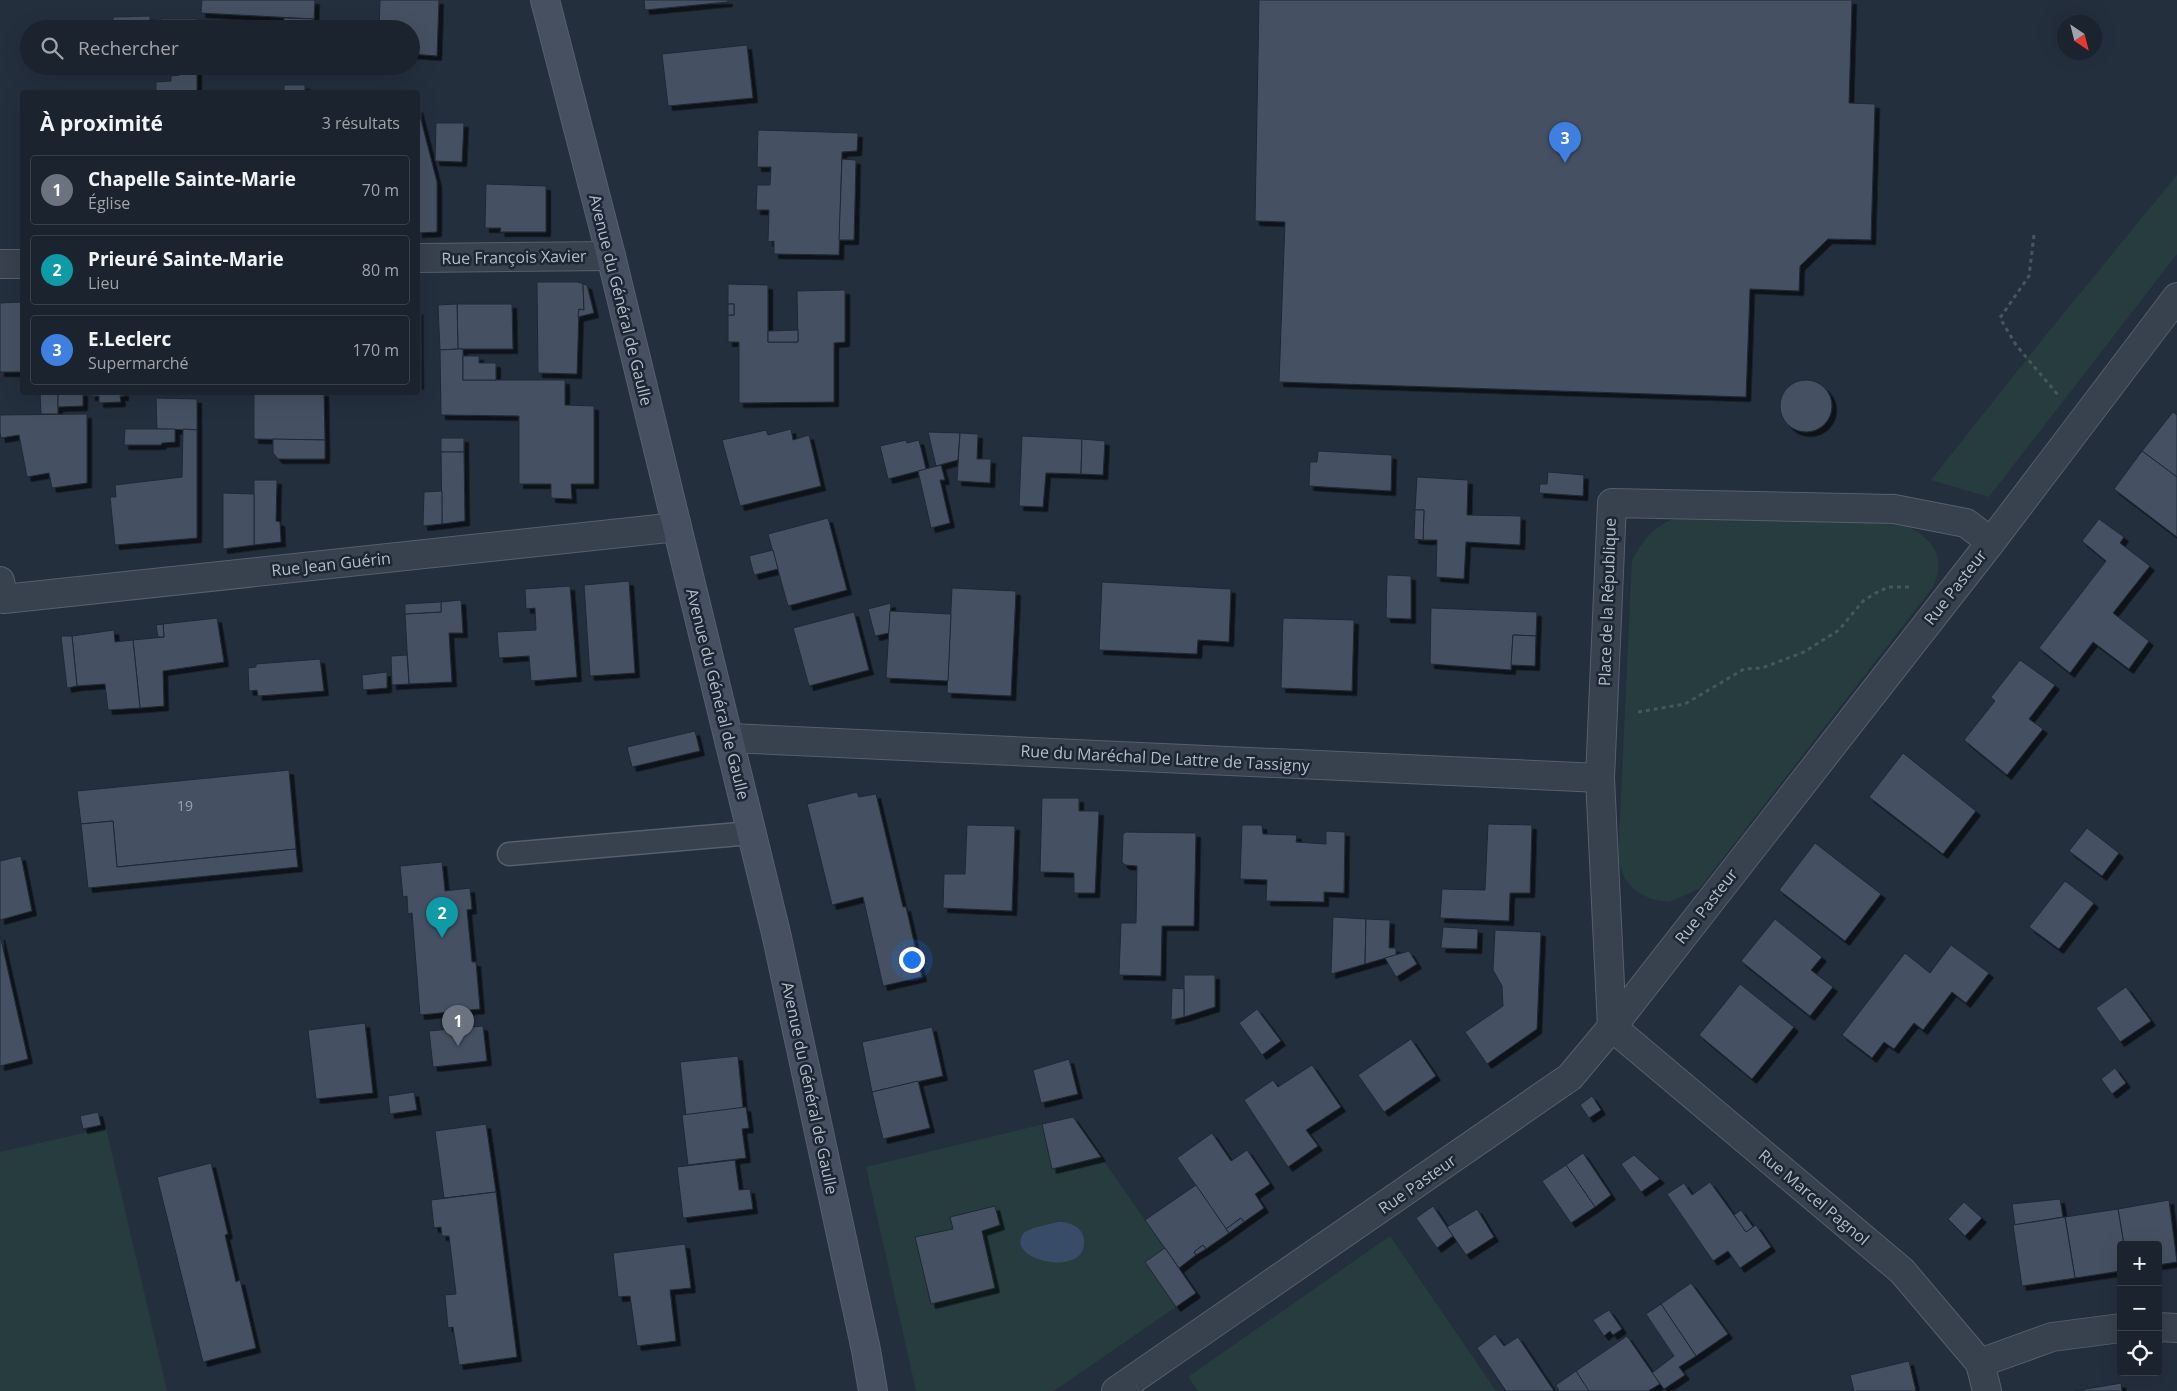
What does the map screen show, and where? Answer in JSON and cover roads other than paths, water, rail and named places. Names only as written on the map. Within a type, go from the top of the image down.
[{"type":"main road","name":"Avenue du Général de Gaulle","points":[[545,0],[611,256],[752,832],[866,1350],[873,1391]]},
{"type":"street","name":"Rue François Xavier","points":[[420,258],[611,256]]},
{"type":"street","points":[[0,264],[20,264]]},
{"type":"street","name":"Rue Pasteur","points":[[1116,1391],[1570,1077],[1612,1027],[1991,542],[2177,297]]},
{"type":"street","name":"Place de la République","points":[[1612,1027],[1600,778],[1612,503],[1894,509],[1966,523],[1991,542]]},
{"type":"street","name":"Rue Jean Guérin","points":[[0,581],[4,599],[677,528]]},
{"type":"street","name":"Rue du Maréchal De Lattre de Tassigny","points":[[729,738],[1600,778]]},
{"type":"street","name":"Rue Marcel Pagnol","points":[[1612,1027],[1902,1272],[1980,1363],[1987,1391]]},
{"type":"street","points":[[2162,1327],[2177,1328]]},
{"type":"street","points":[[1980,1363],[2052,1337],[2117,1329]]},
{"type":"lane","points":[[509,854],[752,832]]},
{"type":"water","points":[[1058,1222],[1068,1223],[1080,1230],[1084,1238],[1081,1254],[1072,1260],[1060,1262],[1034,1258],[1025,1251],[1020,1243],[1025,1232]]},
{"type":"place","name":"E.Leclerc","points":[[1565,163]]},
{"type":"place","name":"Prieuré Sainte-Marie","points":[[442,938]]},
{"type":"place","name":"Chapelle Sainte-Marie","points":[[458,1046]]}]
